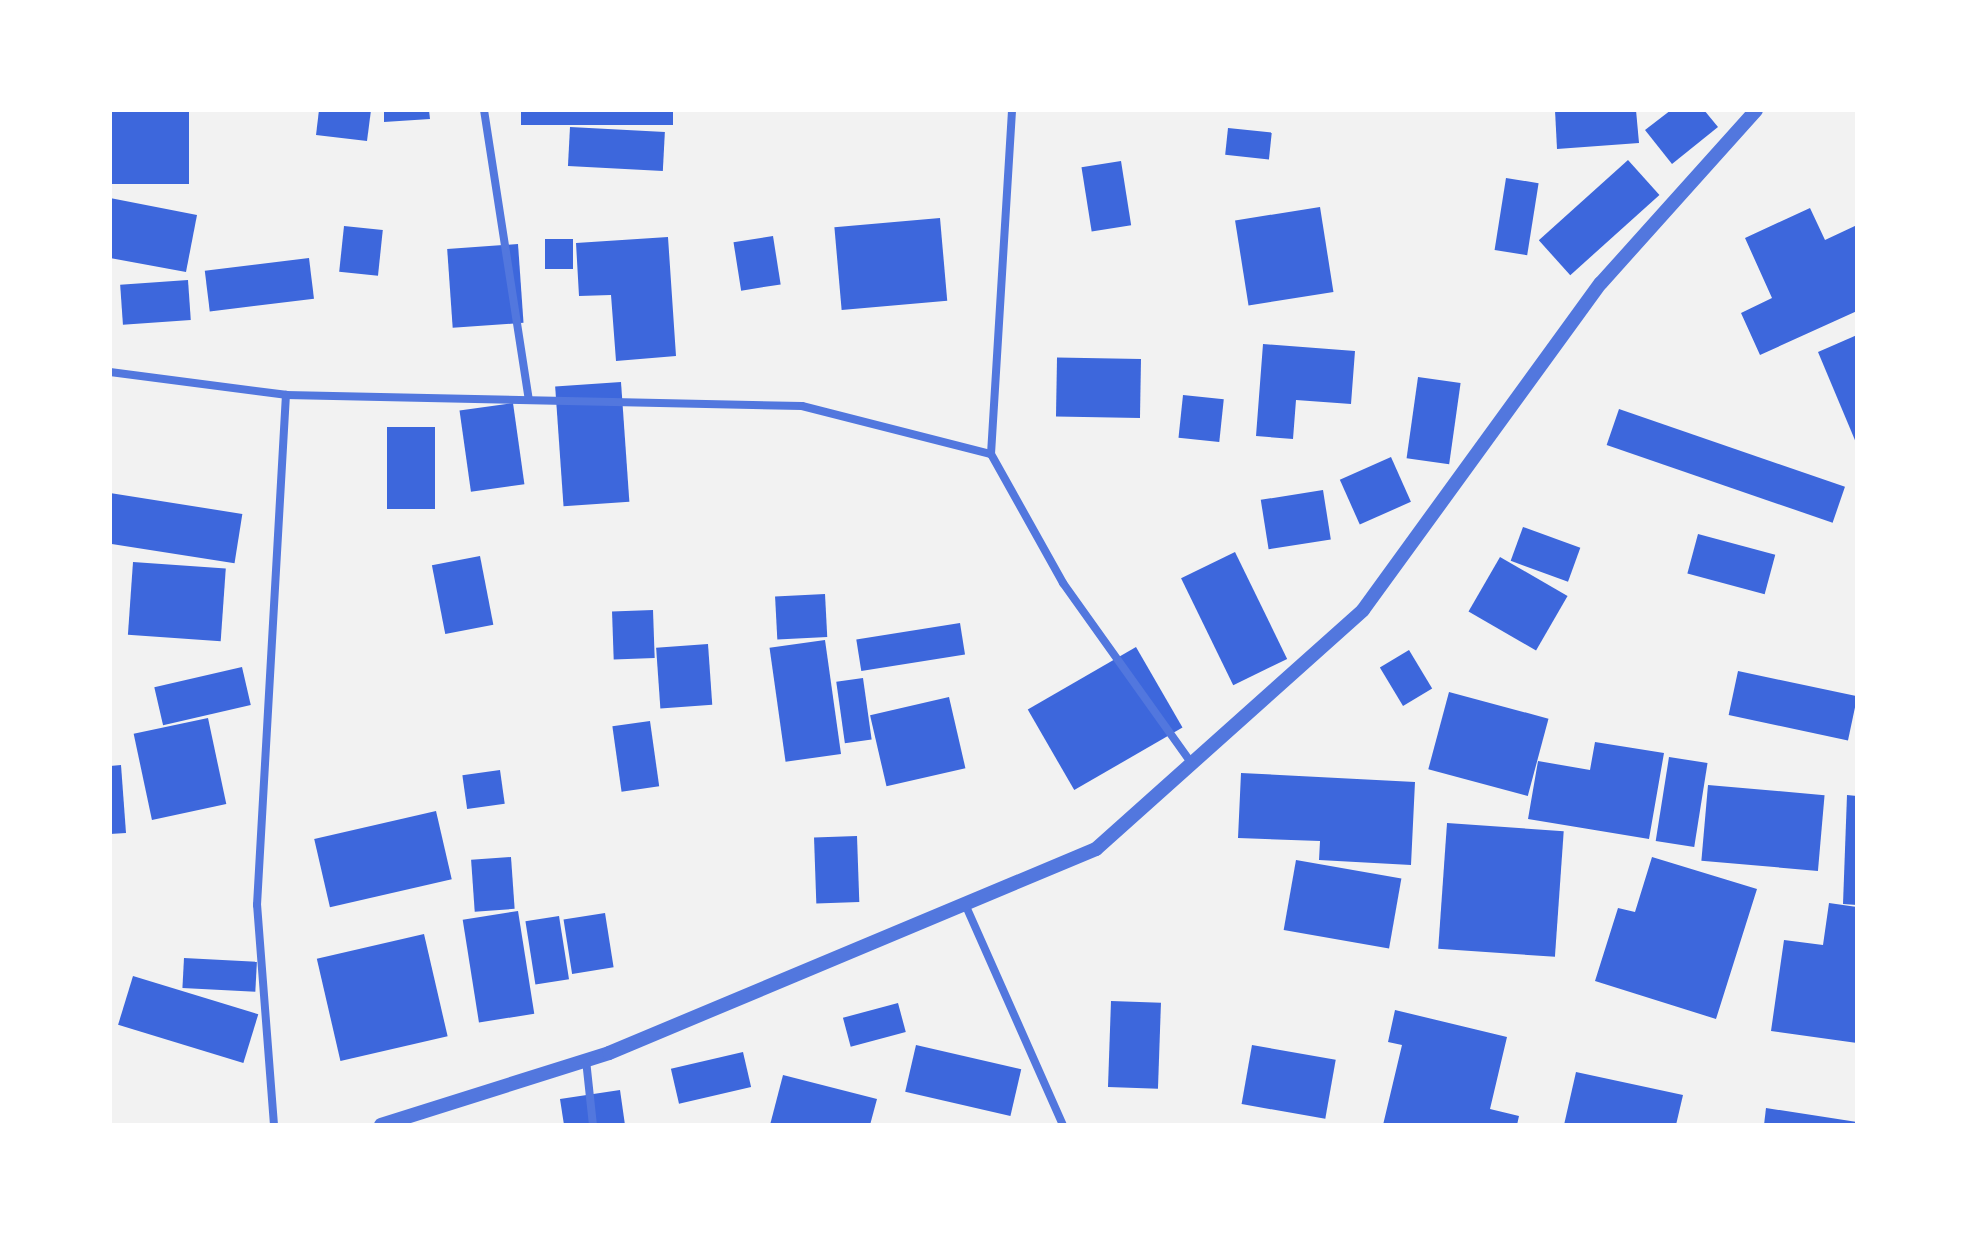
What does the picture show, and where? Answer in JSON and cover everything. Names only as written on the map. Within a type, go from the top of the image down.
[{"type":"street","points":[[484,110],[529,400]]},
{"type":"street","points":[[1012,110],[991,454],[1063,583],[1192,764]]},
{"type":"street","points":[[381,1125],[586,1060],[1096,849],[1363,610],[1601,283],[1756,110]]},
{"type":"street","points":[[110,372],[286,395],[802,406],[991,454]]},
{"type":"street","points":[[274,1125],[257,905],[286,395]]},
{"type":"street","points":[[965,904],[1063,1125]]},
{"type":"street","points":[[586,1060],[593,1125]]},
{"type":"building","points":[[110,110],[189,110],[189,184],[110,184]]},
{"type":"building","points":[[319,110],[371,110],[367,141],[316,135]]},
{"type":"building","points":[[384,110],[429,110],[430,119],[384,122]]},
{"type":"building","points":[[521,110],[673,110],[673,125],[521,125]]},
{"type":"building","points":[[1555,110],[1636,110],[1639,143],[1557,149]]},
{"type":"building","points":[[1671,110],[1704,110],[1718,127],[1672,164],[1645,130]]},
{"type":"building","points":[[570,127],[665,132],[663,171],[568,166]]},
{"type":"building","points":[[1228,128],[1272,133],[1269,159],[1225,155]]},
{"type":"building","points":[[1628,160],[1659,195],[1570,275],[1539,240]]},
{"type":"building","points":[[1121,161],[1131,225],[1092,231],[1081,167]]},
{"type":"building","points":[[1506,178],[1539,183],[1527,255],[1495,250]]},
{"type":"building","points":[[110,198],[197,215],[186,272],[110,258]]},
{"type":"building","points":[[1320,207],[1333,292],[1249,305],[1235,220]]},
{"type":"building","points":[[1810,208],[1825,240],[1857,225],[1857,311],[1760,355],[1741,313],[1772,298],[1745,238]]},
{"type":"building","points":[[940,218],[947,301],[842,310],[834,227]]},
{"type":"building","points":[[344,226],[383,230],[378,276],[339,272]]},
{"type":"building","points":[[773,236],[781,284],[741,291],[733,242]]},
{"type":"building","points":[[668,237],[676,356],[616,361],[611,295],[579,296],[576,243]]},
{"type":"building","points":[[545,239],[573,239],[573,269],[545,269]]},
{"type":"building","points":[[518,244],[524,323],[453,328],[447,249]]},
{"type":"building","points":[[309,258],[314,299],[210,311],[205,271]]},
{"type":"building","points":[[188,280],[191,320],[123,325],[120,285]]},
{"type":"building","points":[[1857,335],[1857,445],[1818,352]]},
{"type":"building","points":[[1263,344],[1355,351],[1351,404],[1296,400],[1293,439],[1256,436]]},
{"type":"building","points":[[1057,358],[1141,359],[1140,418],[1056,417]]},
{"type":"building","points":[[1418,377],[1461,383],[1449,464],[1407,458]]},
{"type":"building","points":[[621,382],[629,502],[564,506],[555,387]]},
{"type":"building","points":[[1183,395],[1224,399],[1219,442],[1179,438]]},
{"type":"building","points":[[513,403],[524,484],[471,492],[460,411]]},
{"type":"building","points":[[1619,409],[1845,487],[1833,523],[1607,445]]},
{"type":"building","points":[[387,427],[435,427],[435,509],[387,509]]},
{"type":"building","points":[[1391,457],[1411,502],[1360,525],[1340,480]]},
{"type":"building","points":[[1323,490],[1331,539],[1269,549],[1261,500]]},
{"type":"building","points":[[110,493],[242,514],[235,563],[110,544]]},
{"type":"building","points":[[1523,527],[1580,548],[1568,582],[1511,561]]},
{"type":"building","points":[[1698,534],[1775,555],[1765,594],[1687,574]]},
{"type":"building","points":[[1235,552],[1287,659],[1233,685],[1181,578]]},
{"type":"building","points":[[480,556],[493,625],[445,634],[432,565]]},
{"type":"building","points":[[1500,557],[1568,596],[1536,651],[1468,612]]},
{"type":"building","points":[[133,562],[226,568],[221,641],[128,635]]},
{"type":"building","points":[[825,594],[827,637],[777,640],[775,597]]},
{"type":"building","points":[[653,610],[655,658],[614,659],[612,611]]},
{"type":"building","points":[[960,623],[965,655],[861,671],[856,639]]},
{"type":"building","points":[[825,640],[841,754],[786,762],[770,648]]},
{"type":"building","points":[[708,644],[712,705],[660,708],[656,648]]},
{"type":"building","points":[[1136,647],[1182,728],[1074,790],[1028,710]]},
{"type":"building","points":[[1409,650],[1432,689],[1403,706],[1380,668]]},
{"type":"building","points":[[242,667],[251,705],[163,725],[154,687]]},
{"type":"building","points":[[1738,671],[1857,696],[1848,740],[1729,715]]},
{"type":"building","points":[[863,678],[872,739],[845,743],[836,682]]},
{"type":"building","points":[[1449,692],[1548,719],[1528,796],[1428,769]]},
{"type":"building","points":[[949,697],[965,768],[886,786],[870,715]]},
{"type":"building","points":[[208,718],[226,804],[152,820],[134,734]]},
{"type":"building","points":[[650,721],[659,786],[622,792],[612,726]]},
{"type":"building","points":[[1595,742],[1664,753],[1649,839],[1528,819],[1538,761],[1590,770]]},
{"type":"building","points":[[1669,757],[1708,763],[1694,847],[1656,841]]},
{"type":"building","points":[[121,765],[126,833],[110,834],[110,766]]},
{"type":"building","points":[[500,770],[505,804],[467,809],[462,775]]},
{"type":"building","points":[[1241,773],[1415,782],[1411,865],[1319,860],[1320,841],[1238,838]]},
{"type":"building","points":[[1708,785],[1825,795],[1818,871],[1701,861]]},
{"type":"building","points":[[1847,795],[1857,796],[1857,905],[1843,904]]},
{"type":"building","points":[[436,811],[452,879],[330,907],[314,839]]},
{"type":"building","points":[[1447,823],[1564,831],[1555,957],[1438,949]]},
{"type":"building","points":[[857,836],[859,902],[816,903],[814,838]]},
{"type":"building","points":[[511,857],[515,909],[475,912],[471,860]]},
{"type":"building","points":[[1652,857],[1757,889],[1716,1019],[1595,981],[1618,908],[1635,912]]},
{"type":"building","points":[[1296,860],[1401,879],[1389,949],[1284,930]]},
{"type":"building","points":[[1829,903],[1857,907],[1857,1043],[1771,1031],[1784,940],[1823,945]]},
{"type":"building","points":[[518,911],[534,1014],[479,1022],[463,920]]},
{"type":"building","points":[[605,913],[614,967],[572,974],[564,920]]},
{"type":"building","points":[[559,916],[569,979],[535,985],[525,921]]},
{"type":"building","points":[[424,934],[448,1036],[340,1061],[317,959]]},
{"type":"building","points":[[184,958],[257,962],[255,992],[182,988]]},
{"type":"building","points":[[133,976],[258,1014],[243,1063],[118,1025]]},
{"type":"building","points":[[1111,1001],[1161,1003],[1158,1089],[1108,1087]]},
{"type":"building","points":[[898,1003],[906,1032],[851,1047],[843,1018]]},
{"type":"building","points":[[1395,1010],[1507,1037],[1490,1109],[1519,1116],[1517,1125],[1383,1125],[1402,1045],[1388,1042]]},
{"type":"building","points":[[916,1045],[1021,1069],[1010,1116],[905,1092]]},
{"type":"building","points":[[1252,1045],[1336,1060],[1325,1119],[1242,1104]]},
{"type":"building","points":[[743,1052],[751,1087],[679,1104],[671,1069]]},
{"type":"building","points":[[1576,1072],[1683,1095],[1676,1125],[1564,1125]]},
{"type":"building","points":[[783,1075],[877,1099],[870,1125],[770,1125]]},
{"type":"building","points":[[620,1090],[625,1125],[564,1125],[560,1099]]},
{"type":"building","points":[[1766,1108],[1857,1122],[1857,1125],[1764,1125]]}]
